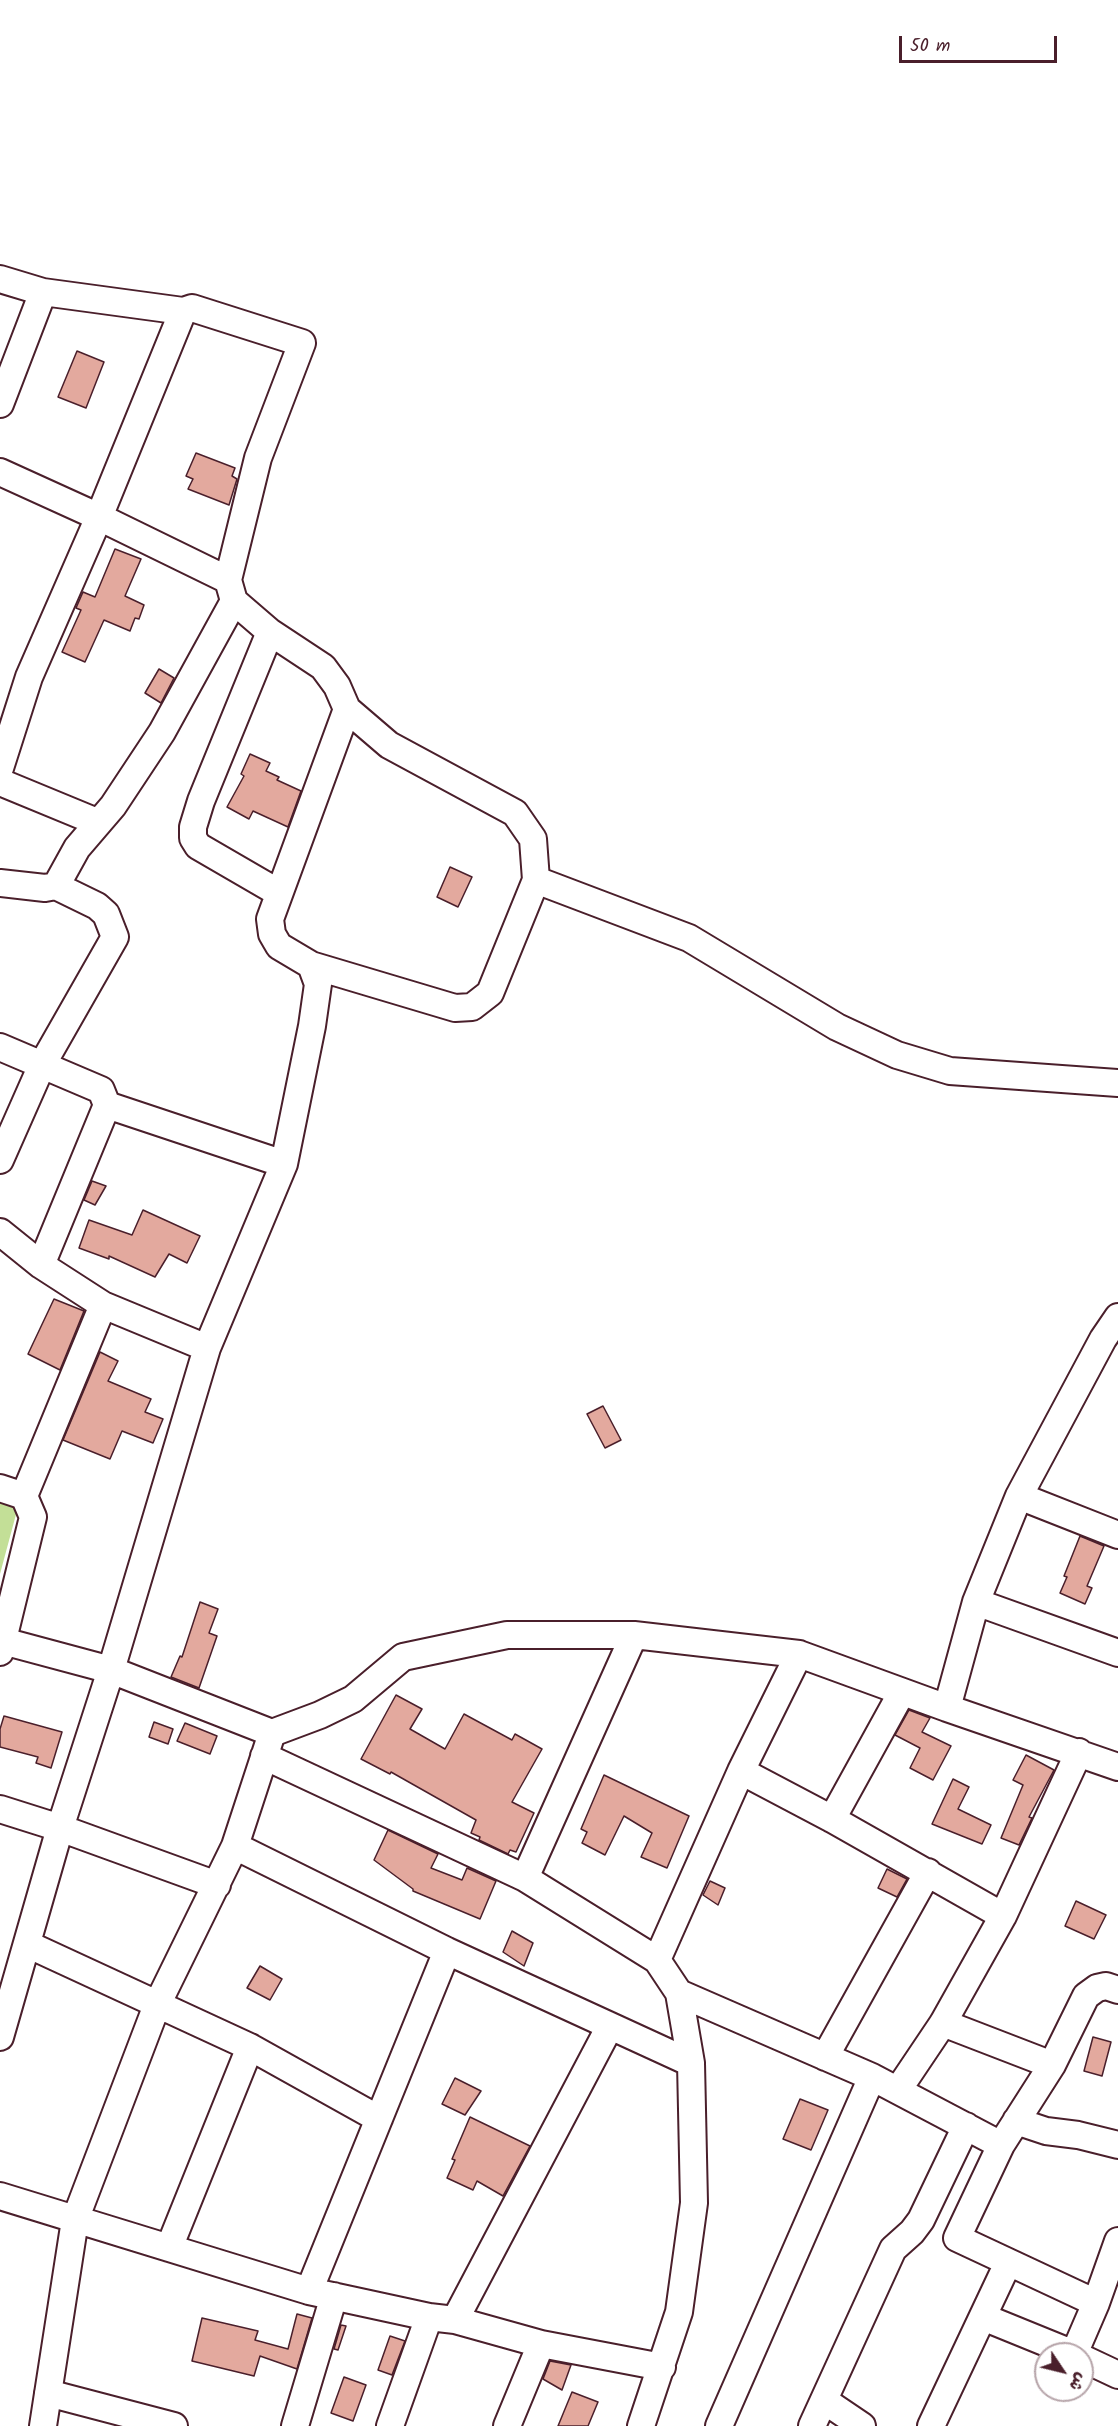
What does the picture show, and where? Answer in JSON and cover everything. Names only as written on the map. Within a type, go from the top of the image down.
[{"type":"street","points":[[0,279],[43,292],[183,311],[192,308],[302,343],[258,458],[231,591],[162,732],[112,806],[77,848],[56,886]]},
{"type":"street","points":[[0,404],[43,292]]},
{"type":"street","points":[[0,768],[29,677],[99,517],[183,311]]},
{"type":"street","points":[[0,472],[99,517],[231,591],[270,632],[323,667],[337,686],[347,709],[389,745],[515,813],[533,839],[536,880],[490,993],[472,1007],[454,1008],[311,965],[279,946],[272,934],[270,919],[347,709]]},
{"type":"street","points":[[270,632],[201,801],[193,827],[193,837],[198,846],[279,893]]},
{"type":"street","points":[[0,782],[97,822]]},
{"type":"street","points":[[536,880],[689,938],[837,1028],[897,1055],[950,1071],[1118,1083]]},
{"type":"street","points":[[0,883],[45,888],[56,886],[97,906],[106,914],[115,937],[42,1065],[0,1160]]},
{"type":"street","points":[[0,2037],[60,1828],[111,1670],[207,1348],[284,1164],[312,1026],[318,984],[311,965]]},
{"type":"street","points":[[0,1047],[101,1090],[107,1105],[42,1265]]},
{"type":"street","points":[[107,1105],[284,1164]]},
{"type":"street","points":[[0,1232],[42,1265],[103,1305],[207,1348]]},
{"type":"street","points":[[103,1305],[24,1496],[33,1517],[2,1647],[111,1670],[268,1744],[525,1878],[657,1960],[680,1993],[692,2063],[694,2203],[678,2312],[641,2426]]},
{"type":"street","points":[[947,1708],[976,1602],[1019,1496],[1103,1339],[1118,1317]]},
{"type":"street","points":[[0,1488],[24,1496]]},
{"type":"street","points":[[1019,1496],[1118,1535]]},
{"type":"street","points":[[976,1602],[1118,1653]]},
{"type":"street","points":[[43,2426],[75,2220],[157,2006],[236,1846],[268,1744],[353,1699],[403,1657],[507,1635],[634,1635],[799,1654],[1118,1767]]},
{"type":"street","points":[[525,1878],[634,1635]]},
{"type":"street","points":[[657,1960],[741,1771],[799,1654]]},
{"type":"street","points":[[832,1819],[903,1692]]},
{"type":"street","points":[[897,2090],[943,2023],[1003,1916],[1078,1752]]},
{"type":"street","points":[[741,1771],[928,1872],[1003,1916]]},
{"type":"street","points":[[0,1809],[60,1828],[217,1886]]},
{"type":"street","points":[[236,1846],[447,1951],[692,2063]]},
{"type":"street","points":[[825,2057],[928,1872]]},
{"type":"street","points":[[27,1944],[250,2047],[379,2119]]},
{"type":"street","points":[[309,2291],[447,1951]]},
{"type":"street","points":[[957,2238],[1002,2145],[1052,2064],[1086,1996],[1106,1986],[1118,1990]]},
{"type":"street","points":[[680,1993],[872,2077],[1002,2145]]},
{"type":"street","points":[[943,2023],[1052,2064]]},
{"type":"street","points":[[456,2320],[610,2026]]},
{"type":"street","points":[[169,2248],[250,2047]]},
{"type":"street","points":[[719,2426],[872,2077]]},
{"type":"street","points":[[1016,2121],[1046,2131],[1077,2135],[1118,2145]]},
{"type":"street","points":[[812,2426],[893,2249],[912,2232],[921,2220],[966,2126]]},
{"type":"street","points":[[0,2196],[309,2291],[429,2317],[456,2320],[541,2344],[662,2367]]},
{"type":"street","points":[[921,2220],[1096,2303]]},
{"type":"street","points":[[1079,2342],[1118,2241]]},
{"type":"street","points":[[931,2426],[1008,2263]]},
{"type":"street","points":[[296,2426],[334,2296]]},
{"type":"street","points":[[390,2426],[429,2317]]},
{"type":"street","points":[[983,2317],[1044,2342]]},
{"type":"street","points":[[507,2426],[541,2344]]},
{"type":"street","points":[[1094,2364],[1118,2375]]},
{"type":"street","points":[[48,2393],[174,2426]]},
{"type":"street","points":[[825,2401],[862,2426]]},
{"type":"green space","points":[[0,1502],[18,1507],[0,1574]]},
{"type":"building","points":[[77,351],[104,362],[86,408],[58,397]]},
{"type":"building","points":[[196,453],[235,468],[232,476],[237,479],[229,505],[188,489],[193,479],[186,476]]},
{"type":"building","points":[[115,549],[141,559],[125,596],[144,605],[139,619],[135,618],[130,631],[104,620],[85,662],[62,652],[81,610],[76,608],[83,592],[95,597]]},
{"type":"building","points":[[159,669],[174,678],[161,703],[145,693]]},
{"type":"building","points":[[250,754],[270,763],[266,771],[279,777],[277,780],[301,791],[288,827],[253,811],[249,819],[227,807],[244,776],[241,774]]},
{"type":"building","points":[[450,867],[472,877],[458,907],[437,897]]},
{"type":"building","points":[[92,1181],[106,1186],[95,1205],[84,1200]]},
{"type":"building","points":[[143,1210],[200,1236],[187,1263],[169,1254],[155,1277],[109,1256],[109,1259],[79,1248],[89,1220],[132,1235]]},
{"type":"building","points":[[54,1299],[84,1311],[60,1370],[28,1354]]},
{"type":"building","points":[[100,1352],[118,1361],[108,1381],[151,1399],[145,1412],[163,1419],[153,1443],[122,1431],[110,1459],[63,1440]]},
{"type":"building","points":[[603,1406],[621,1440],[605,1448],[587,1414]]},
{"type":"building","points":[[1080,1536],[1104,1546],[1087,1586],[1092,1588],[1085,1604],[1060,1593],[1067,1577],[1064,1576]]},
{"type":"building","points":[[200,1602],[218,1609],[209,1633],[217,1636],[199,1688],[171,1677],[180,1656],[182,1657]]},
{"type":"building","points":[[396,1695],[422,1709],[410,1729],[445,1749],[464,1714],[512,1740],[515,1734],[542,1749],[512,1802],[534,1813],[516,1852],[510,1850],[508,1854],[479,1840],[480,1837],[471,1833],[476,1820],[391,1772],[390,1774],[361,1759]]},
{"type":"building","points":[[909,1710],[930,1718],[922,1732],[951,1746],[933,1780],[910,1768],[920,1748],[895,1735]]},
{"type":"building","points":[[4,1716],[62,1732],[51,1768],[36,1763],[38,1757],[0,1747],[0,1729]]},
{"type":"building","points":[[154,1722],[173,1729],[168,1744],[149,1737]]},
{"type":"building","points":[[185,1723],[217,1736],[210,1754],[177,1741]]},
{"type":"building","points":[[1026,1755],[1054,1770],[1029,1817],[1032,1818],[1019,1845],[1001,1838],[1023,1785],[1013,1780]]},
{"type":"building","points":[[604,1775],[689,1816],[667,1868],[641,1857],[652,1833],[624,1816],[605,1855],[582,1843],[587,1832],[581,1829]]},
{"type":"building","points":[[953,1779],[969,1787],[958,1809],[991,1825],[982,1844],[932,1824]]},
{"type":"building","points":[[388,1830],[438,1854],[431,1868],[462,1880],[467,1868],[496,1881],[480,1919],[413,1891],[374,1860]]},
{"type":"building","points":[[887,1869],[907,1879],[897,1897],[878,1888]]},
{"type":"building","points":[[710,1881],[725,1888],[718,1905],[703,1895]]},
{"type":"building","points":[[1076,1901],[1106,1915],[1094,1939],[1065,1926]]},
{"type":"building","points":[[512,1931],[533,1943],[524,1966],[503,1952]]},
{"type":"building","points":[[260,1966],[282,1979],[270,2000],[247,1988]]},
{"type":"building","points":[[1093,2037],[1111,2042],[1102,2076],[1084,2071]]},
{"type":"building","points":[[455,2078],[481,2091],[465,2115],[442,2104]]},
{"type":"building","points":[[800,2099],[828,2110],[811,2150],[783,2139]]},
{"type":"building","points":[[470,2117],[530,2146],[503,2196],[477,2181],[473,2190],[447,2178],[455,2160],[452,2159]]},
{"type":"building","points":[[297,2314],[312,2318],[297,2369],[260,2356],[254,2376],[192,2361],[202,2318],[258,2331],[255,2340],[288,2349]]},
{"type":"building","points":[[341,2325],[346,2326],[338,2350],[334,2349]]},
{"type":"building","points":[[390,2336],[405,2341],[392,2375],[378,2370]]},
{"type":"building","points":[[550,2361],[571,2365],[562,2390],[543,2379]]},
{"type":"building","points":[[344,2377],[366,2385],[353,2421],[331,2413]]},
{"type":"building","points":[[572,2392],[598,2402],[588,2426],[558,2426]]}]
